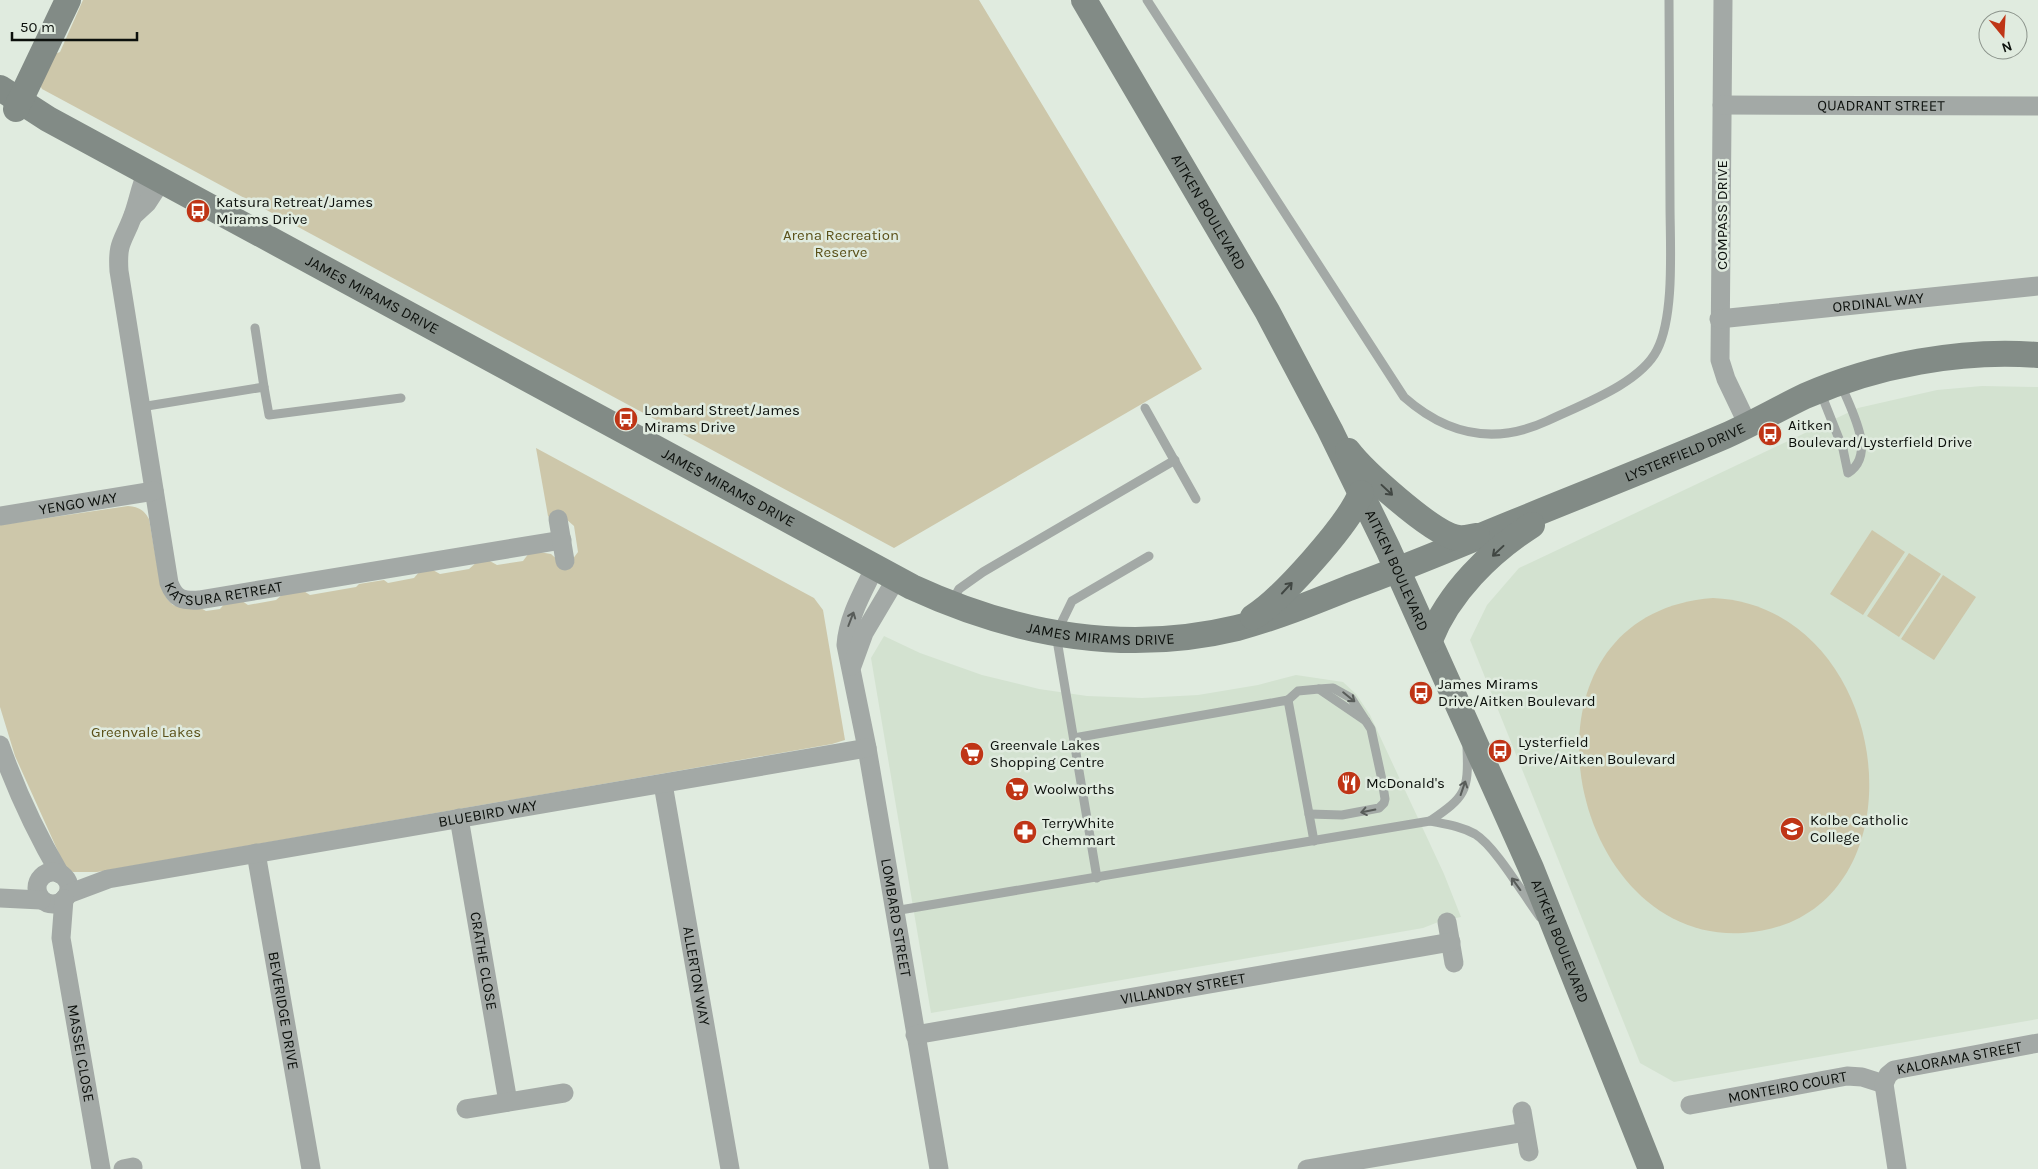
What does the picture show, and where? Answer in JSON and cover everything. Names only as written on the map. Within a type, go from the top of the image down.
[{"type":"street","points":[[9,100],[68,0]]},
{"type":"street","name":"AITKEN BOULEVARD","points":[[1084,0],[1267,311],[1330,430],[1398,570],[1531,868],[1651,1169]]},
{"type":"street","name":"COMPASS DRIVE","points":[[1723,0],[1720,360],[1726,379],[1748,425]]},
{"type":"street","name":"JAMES MIRAMS DRIVE","points":[[9,100],[154,176],[885,573],[951,604],[1014,626],[1056,634],[1116,640],[1159,640],[1235,628],[1276,617],[1398,570]]},
{"type":"street","name":"QUADRANT STREET","points":[[1722,105],[2038,106]]},
{"type":"street","name":"KATSURA RETREAT","points":[[154,176],[138,193],[132,217],[121,240],[118,254],[119,271],[154,491],[169,582],[173,594],[179,599],[186,600],[562,540]]},
{"type":"street","name":"ORDINAL WAY","points":[[1719,319],[2038,286]]},
{"type":"street","name":"LYSTERFIELD DRIVE","points":[[1398,570],[1748,425],[1830,387],[1905,365],[1966,356],[2038,355]]},
{"type":"street","points":[[1330,430],[1352,457],[1397,498],[1441,531],[1460,539],[1482,535]]},
{"type":"street","name":"YENGO WAY","points":[[0,516],[154,491]]},
{"type":"street","points":[[1235,628],[1272,604],[1345,520],[1361,494]]},
{"type":"street","points":[[1430,640],[1447,606],[1471,576],[1513,537],[1582,495]]},
{"type":"street","points":[[558,519],[565,561]]},
{"type":"street","name":"LOMBARD STREET","points":[[885,573],[847,630],[846,645],[852,666],[867,748],[939,1169]]},
{"type":"street","points":[[0,746],[9,771],[41,842],[48,885],[67,881],[66,897]]},
{"type":"street","name":"BLUEBIRD WAY","points":[[2,898],[48,885],[108,879],[867,748]]},
{"type":"street","name":"ALLERTON WAY","points":[[663,784],[730,1169]]},
{"type":"street","name":"CRATHE CLOSE","points":[[459,818],[508,1102]]},
{"type":"street","name":"BEVERIDGE DRIVE","points":[[256,853],[311,1169]]},
{"type":"street","name":"BLUEBIRD WAY","points":[[66,897],[108,879]]},
{"type":"street","name":"MASSEI CLOSE","points":[[48,885],[61,938],[101,1169]]},
{"type":"street","name":"MASSEI CLOSE","points":[[61,938],[66,897]]},
{"type":"street","points":[[1447,922],[1454,963]]},
{"type":"street","name":"VILLANDRY STREET","points":[[915,1035],[1451,942]]},
{"type":"street","name":"KALORAMA STREET","points":[[1897,1169],[1884,1084],[1888,1075],[1894,1070],[1905,1066],[2038,1044]]},
{"type":"street","name":"MONTEIRO COURT","points":[[1690,1105],[1847,1076],[1862,1077],[1884,1084]]},
{"type":"street","points":[[466,1110],[564,1093]]},
{"type":"street","points":[[1522,1111],[1529,1152]]},
{"type":"street","points":[[1307,1169],[1404,1161],[1525,1132]]},
{"type":"lane","points":[[1146,0],[1404,397],[1424,414],[1447,426],[1470,433],[1493,435],[1537,426],[1600,396],[1638,373],[1657,351],[1667,320],[1670,259],[1669,0]]},
{"type":"lane","points":[[255,328],[269,415],[401,398]]},
{"type":"lane","points":[[141,406],[264,387]]},
{"type":"lane","points":[[1830,387],[1862,442],[1859,462],[1848,473],[1830,387]]},
{"type":"lane","points":[[1145,408],[1196,499]]},
{"type":"lane","points":[[951,604],[959,589],[983,572],[1175,460]]},
{"type":"lane","points":[[1097,878],[1056,634],[1072,601],[1148,556]]},
{"type":"lane","points":[[1074,738],[1288,700],[1298,691],[1319,689],[1368,723],[1382,780],[1384,803],[1379,808],[1342,815],[1309,814]]},
{"type":"lane","points":[[1288,700],[1314,841]]},
{"type":"lane","points":[[1430,822],[1457,802],[1464,789],[1468,768],[1466,722]]},
{"type":"lane","points":[[894,912],[1430,822],[1455,826],[1475,834],[1487,844],[1564,952]]},
{"type":"shaded area","name":"Kolbe Catholic College","points":[[1982,386],[2038,387],[2038,1019],[1674,1082],[1640,1063],[1470,640],[1487,605],[1519,568],[1858,408],[1937,390]]},
{"type":"shaded area","points":[[884,636],[920,653],[982,675],[1039,689],[1087,696],[1142,698],[1198,695],[1258,685],[1296,675],[1343,682],[1356,694],[1370,715],[1444,874],[1461,917],[1441,921],[1423,928],[931,1013],[871,658]]},
{"type":"green space","name":"Arena Recreation Reserve","points":[[83,0],[979,0],[1202,369],[894,548],[42,89],[39,83],[52,55],[60,52]]},
{"type":"green space","name":"Greenvale Lakes","points":[[536,448],[814,598],[823,610],[845,740],[832,744],[97,872],[73,872],[66,869],[15,756],[0,707],[0,525],[128,506],[138,508],[149,519],[161,587],[167,599],[173,605],[180,607],[197,606],[206,611],[220,609],[227,601],[239,599],[248,605],[276,600],[284,593],[302,590],[310,595],[356,587],[359,584],[384,580],[388,583],[414,578],[420,571],[431,569],[440,574],[469,569],[477,562],[488,560],[497,565],[523,561],[529,553],[551,554],[560,562],[572,560],[578,552],[574,526],[566,519],[552,520],[548,516]]},
{"type":"green space","points":[[1872,530],[1905,552],[1863,615],[1830,594]]},
{"type":"green space","points":[[1909,553],[1941,574],[1899,637],[1867,616]]},
{"type":"green space","points":[[1943,575],[1976,597],[1934,660],[1901,639]]},
{"type":"green space","points":[[1713,598],[1775,614],[1822,652],[1854,704],[1868,764],[1865,824],[1844,877],[1804,915],[1743,933],[1681,922],[1633,888],[1599,836],[1581,776],[1582,714],[1603,659],[1646,617]]},
{"type":"place","name":"Katsura Retreat/James Mirams Drive","points":[[198,211]]},
{"type":"place","name":"Lombard Street/James Mirams Drive","points":[[626,419]]},
{"type":"place","name":"Aitken Boulevard/Lysterfield Drive","points":[[1770,434]]},
{"type":"place","name":"James Mirams Drive/Aitken Boulevard","points":[[1421,693]]},
{"type":"place","name":"Lysterfield Drive/Aitken Boulevard","points":[[1500,751]]},
{"type":"place","name":"Greenvale Lakes Shopping Centre","points":[[972,754]]},
{"type":"place","name":"McDonald's","points":[[1349,783]]},
{"type":"place","name":"Woolworths","points":[[1017,789]]},
{"type":"place","name":"Kolbe Catholic College","points":[[1792,829]]},
{"type":"place","name":"TerryWhite Chemmart","points":[[1025,832]]}]
